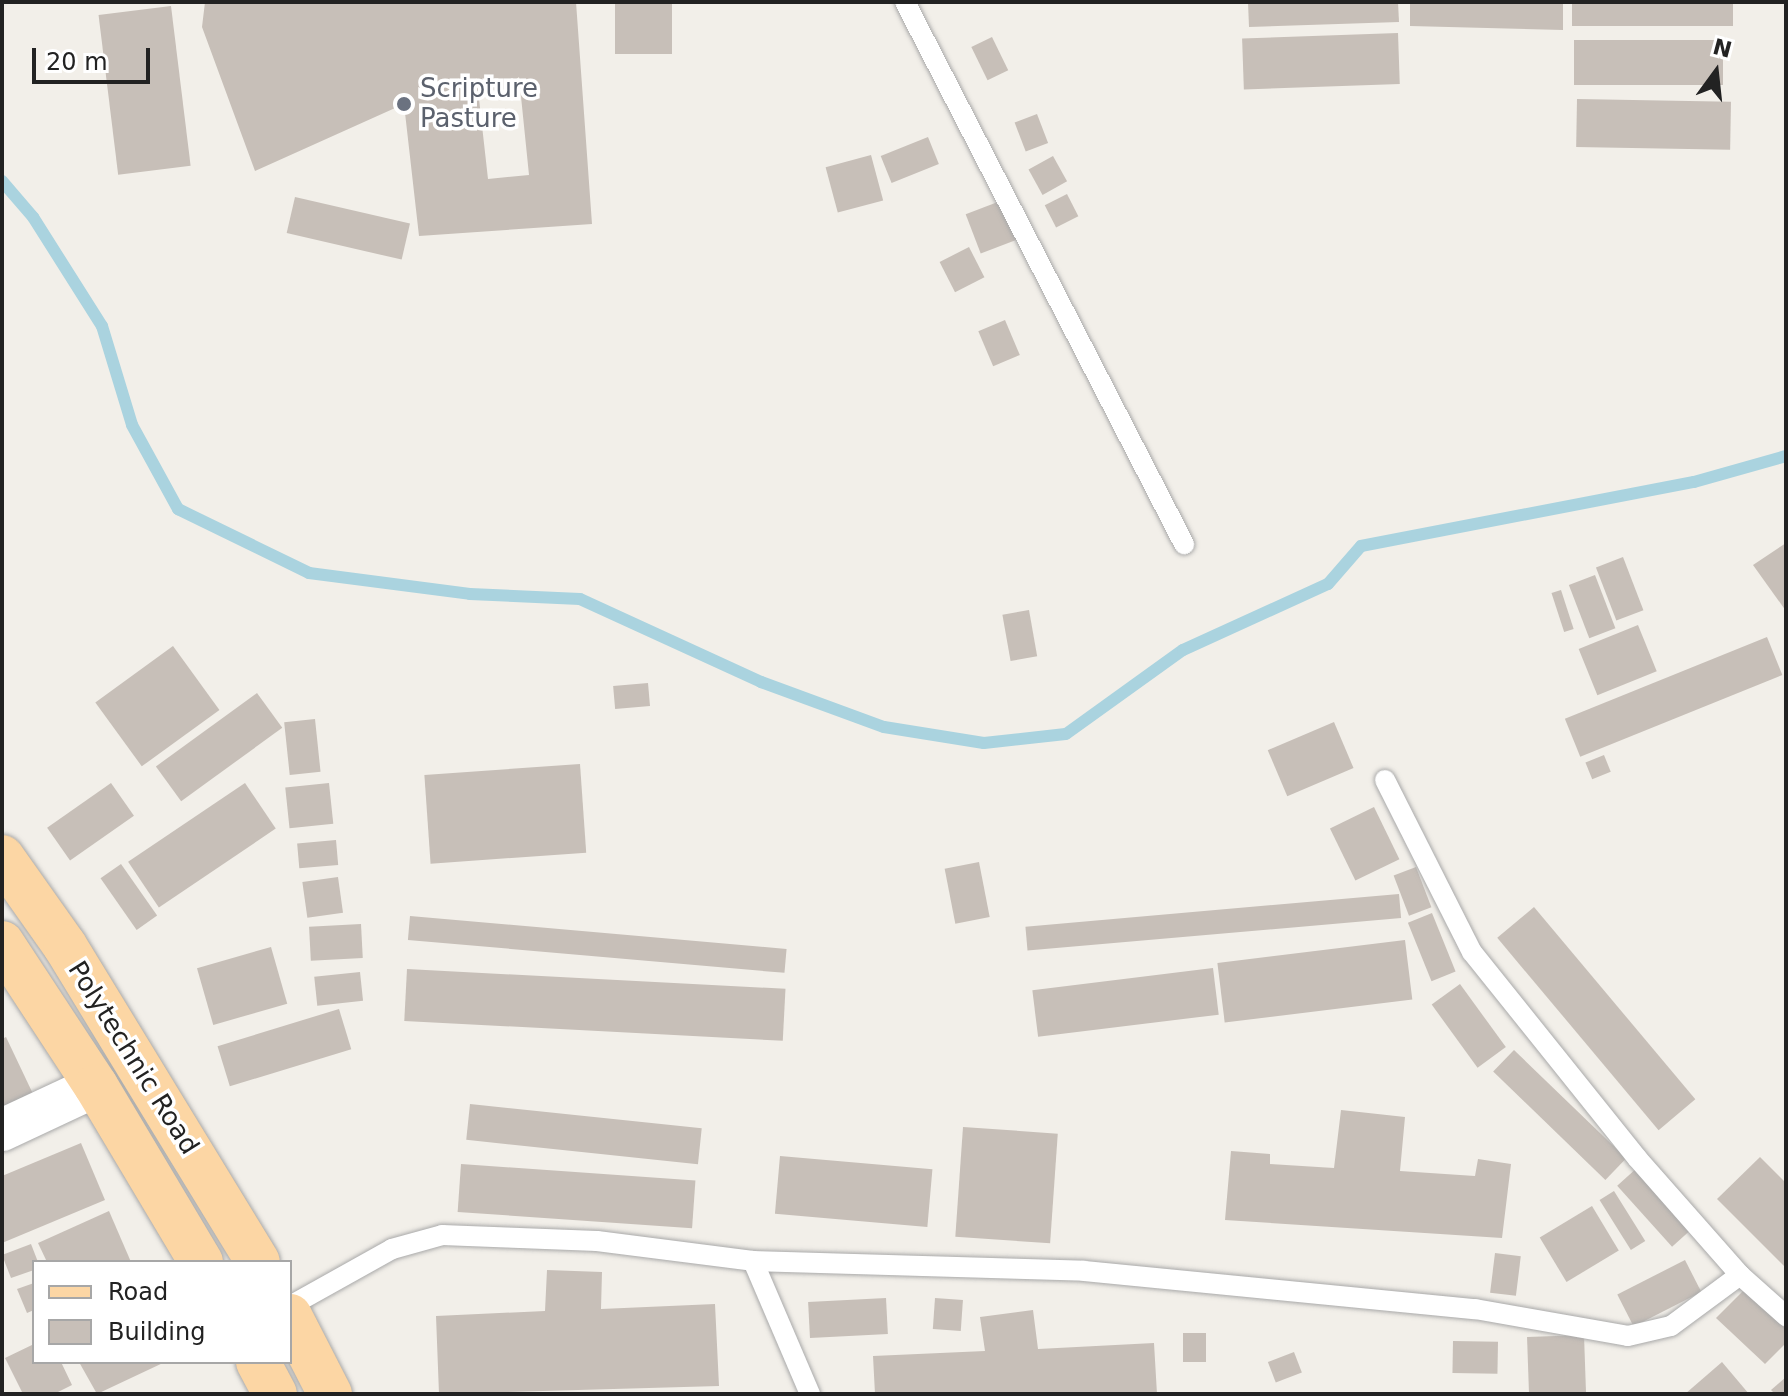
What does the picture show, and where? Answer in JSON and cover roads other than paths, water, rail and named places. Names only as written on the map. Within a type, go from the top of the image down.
[{"type":"main road","name":"Polytechnic Road","points":[[2,857],[65,946],[257,1260]]},
{"type":"main road","name":"Polytechnic Road","points":[[2,943],[96,1086],[200,1260]]},
{"type":"main road","points":[[292,1320],[330,1394]]},
{"type":"main road","points":[[259,1364],[275,1394]]},
{"type":"street","points":[[2,1130],[96,1086]]},
{"type":"lane","points":[[905,2],[1184,544]]},
{"type":"lane","points":[[1385,780],[1472,952],[1740,1275],[1786,1316]]},
{"type":"lane","points":[[292,1305],[392,1249],[442,1235],[597,1241],[753,1261],[1084,1271],[1475,1309],[1628,1336],[1671,1326],[1740,1275]]},
{"type":"lane","points":[[753,1261],[810,1394]]},
{"type":"waterway","points":[[2,181],[33,217],[102,326],[132,425],[178,509],[309,573],[470,594],[580,599],[761,682],[884,727],[984,743],[1066,734],[1183,650],[1328,584],[1361,546],[1694,482],[1786,456]]},
{"type":"place","name":"Scripture Pasture","points":[[404,104]]}]
